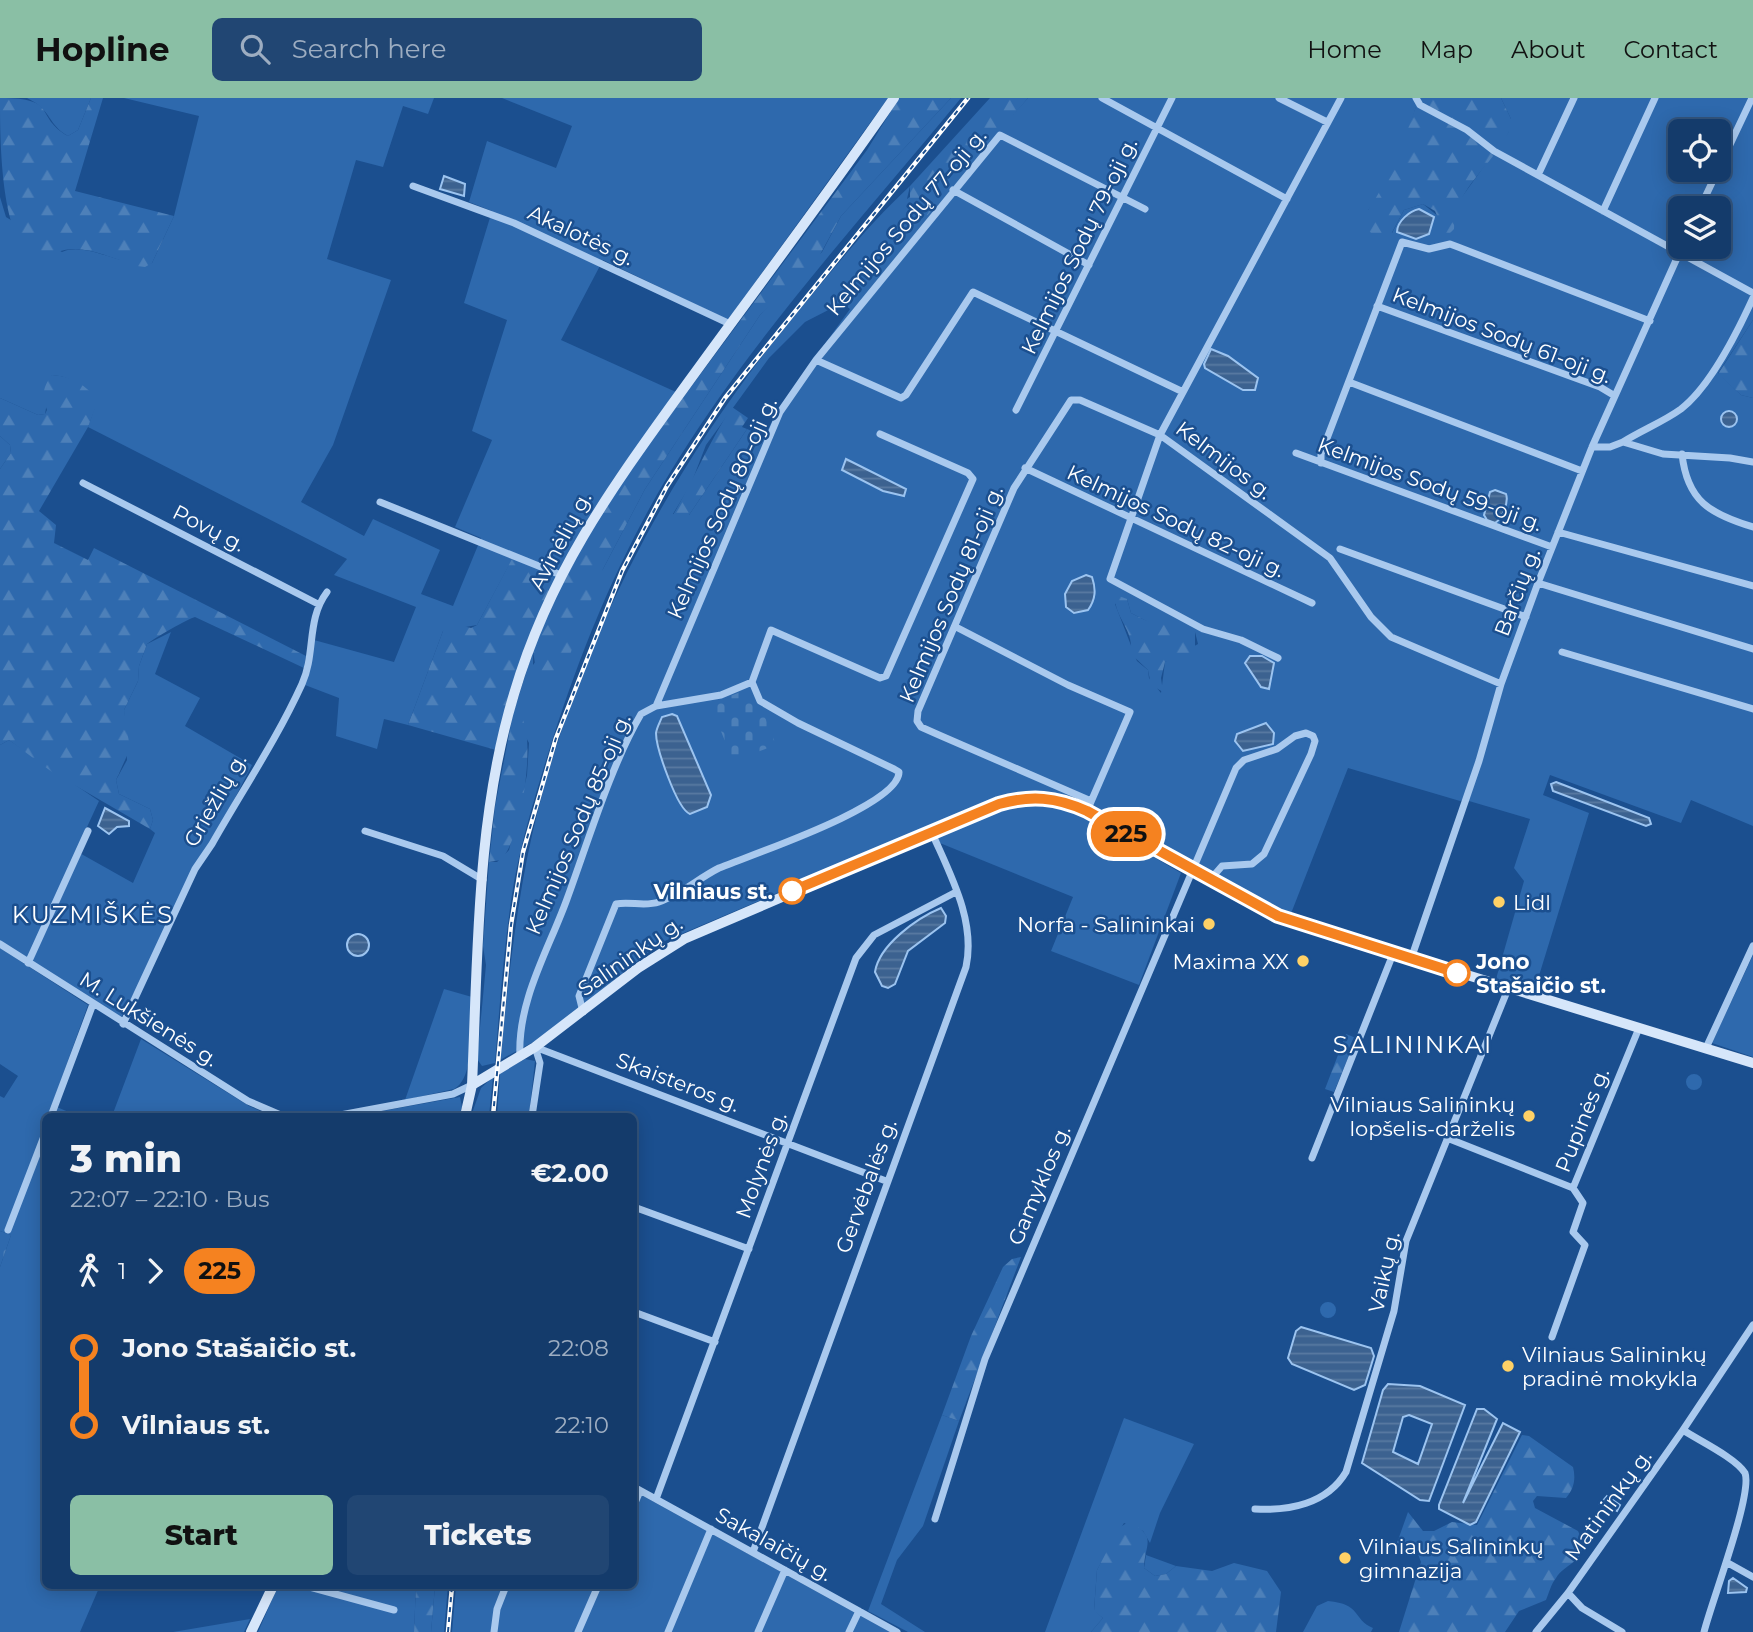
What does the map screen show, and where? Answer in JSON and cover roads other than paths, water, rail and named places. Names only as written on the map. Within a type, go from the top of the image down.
[{"type":"main road","name":"Avinėlių g.","points":[[472,1085],[483,880],[494,781],[513,695],[534,637],[561,575],[605,497],[894,98]]},
{"type":"main road","name":"Salininkų g.","points":[[472,1085],[535,1047],[638,968],[684,939],[999,804],[1021,799],[1054,799],[1089,806],[1209,881],[1282,918],[1411,960],[1753,1063]]},
{"type":"main road","points":[[466,1113],[472,1085]]},
{"type":"main road","points":[[251,1632],[272,1589]]},
{"type":"street","points":[[1102,98],[1287,199]]},
{"type":"street","name":"Kelmijos Sodų 79-oji g.","points":[[1016,410],[1172,98]]},
{"type":"street","points":[[1279,98],[1327,122]]},
{"type":"street","name":"Kelmijos g.","points":[[1341,98],[1181,391],[1160,435],[1330,558],[1386,634],[1501,684]]},
{"type":"street","points":[[1416,98],[1420,105],[1467,130],[1494,151],[1668,243]]},
{"type":"street","points":[[1538,175],[1574,98]]},
{"type":"street","points":[[1604,211],[1656,98]]},
{"type":"street","points":[[1706,196],[1751,104]]},
{"type":"street","name":"Kelmijos Sodų 77-oji g.","points":[[816,360],[953,190],[1002,135],[1146,209]]},
{"type":"street","name":"Akalotės g.","points":[[413,186],[514,223],[730,324]]},
{"type":"street","points":[[953,190],[1089,265]]},
{"type":"street","points":[[1321,463],[1399,245],[1406,242],[1429,249],[1450,244],[1650,321]]},
{"type":"street","name":"Barčių g.","points":[[1411,960],[1479,761],[1501,684],[1538,583],[1592,447],[1677,259]]},
{"type":"street","points":[[1696,259],[1753,293]]},
{"type":"street","points":[[816,360],[901,398],[906,395],[973,292],[1181,391]]},
{"type":"street","points":[[1592,447],[1610,447],[1623,442],[1672,415],[1691,399],[1734,337],[1753,298]]},
{"type":"street","name":"Kelmijos Sodų 61-oji g.","points":[[1377,306],[1600,387],[1615,396]]},
{"type":"street","name":"Kelmijos Sodų 80-oji g.","points":[[656,706],[780,412],[816,360]]},
{"type":"street","points":[[1349,382],[1582,471]]},
{"type":"street","name":"Kelmijos Sodų 81-oji g.","points":[[1089,806],[919,724],[918,711],[1025,468],[1068,404],[1075,399],[1160,435]]},
{"type":"street","points":[[583,1012],[579,996],[616,904],[659,902],[703,876],[803,835],[876,799],[897,783],[899,772],[894,769],[798,723],[760,701],[752,682],[771,630],[880,678],[886,676],[973,479],[968,473],[880,434]]},
{"type":"street","points":[[1160,435],[1109,574],[1114,584],[1203,629],[1241,640],[1278,658]]},
{"type":"street","points":[[1623,442],[1654,453],[1753,462]]},
{"type":"street","name":"Kelmijos Sodų 59-oji g.","points":[[1296,453],[1552,547]]},
{"type":"street","points":[[1682,454],[1687,482],[1696,498],[1724,517],[1753,527]]},
{"type":"street","name":"Kelmijos Sodų 82-oji g.","points":[[1025,468],[1312,603]]},
{"type":"street","name":"Povų g.","points":[[83,483],[318,604]]},
{"type":"street","points":[[380,502],[561,575]]},
{"type":"street","points":[[1558,532],[1753,586]]},
{"type":"street","points":[[1340,549],[1526,617]]},
{"type":"street","points":[[1538,583],[1753,649]]},
{"type":"street","name":"Griežlių g.","points":[[123,1024],[195,869],[212,844],[303,681],[312,625],[318,604],[327,592]]},
{"type":"street","points":[[956,627],[1060,681],[1130,712],[1089,806]]},
{"type":"street","points":[[1562,652],[1752,707]]},
{"type":"street","name":"Kelmijos Sodų 85-oji g.","points":[[520,1057],[519,1038],[524,1013],[544,951],[559,921],[639,718],[646,710],[656,706],[705,699],[752,682]]},
{"type":"street","name":"Gamyklos g.","points":[[935,1519],[985,1359],[1241,761],[1277,749],[1301,734],[1313,736],[1315,741],[1311,754],[1261,858],[1252,864],[1222,866],[1214,871],[1209,881]]},
{"type":"street","points":[[28,962],[88,831]]},
{"type":"street","points":[[365,831],[443,856],[483,880]]},
{"type":"street","name":"Gervėbalės g.","points":[[753,1552],[966,967],[970,939],[956,892],[932,833]]},
{"type":"street","name":"Molynės g.","points":[[656,1499],[848,974],[864,945],[874,935],[956,892]]},
{"type":"street","name":"M. Lukšienės g.","points":[[0,944],[123,1024],[261,1109],[274,1113]]},
{"type":"street","points":[[1706,1048],[1753,946]]},
{"type":"street","points":[[1312,1158],[1392,954]]},
{"type":"street","name":"Vaikų g.","points":[[1255,1509],[1278,1510],[1303,1505],[1334,1488],[1346,1472],[1394,1311],[1405,1241],[1507,989]]},
{"type":"street","points":[[52,1113],[93,1004]]},
{"type":"street","name":"Pupinės g.","points":[[1552,1337],[1585,1245],[1573,1232],[1583,1203],[1573,1188],[1639,1028]]},
{"type":"street","points":[[532,1113],[540,1063],[535,1047]]},
{"type":"street","name":"Skaisteros g.","points":[[535,1047],[886,1181]]},
{"type":"street","points":[[351,1113],[453,1094],[472,1085]]},
{"type":"street","points":[[1447,1138],[1573,1188]]},
{"type":"street","points":[[8,1230],[42,1141]]},
{"type":"street","points":[[637,1208],[749,1249]]},
{"type":"street","points":[[637,1313],[715,1342]]},
{"type":"street","name":"Matininkų g.","points":[[1536,1632],[1568,1593],[1753,1325]]},
{"type":"street","points":[[1683,1430],[1734,1462],[1746,1475],[1747,1494],[1728,1563],[1716,1587],[1704,1632]]},
{"type":"street","name":"Sakalaičių g.","points":[[637,1489],[897,1632]]},
{"type":"street","points":[[668,1632],[711,1529]]},
{"type":"street","points":[[1728,1563],[1753,1577]]},
{"type":"street","points":[[758,1632],[785,1570]]},
{"type":"street","points":[[317,1589],[394,1610]]},
{"type":"street","points":[[494,1632],[497,1609],[505,1589]]},
{"type":"street","points":[[578,1632],[597,1589]]},
{"type":"street","points":[[1568,1593],[1582,1608],[1622,1632]]},
{"type":"street","points":[[849,1632],[859,1611]]},
{"type":"railway","points":[[493,1113],[511,925],[523,852],[556,738],[622,571],[667,486],[725,398],[968,98]]},
{"type":"railway","points":[[448,1632],[452,1589]]},
{"type":"place","name":"Vilniaus st.","points":[[792,891]]},
{"type":"place","name":"Lidl","points":[[1499,902]]},
{"type":"place","name":"Norfa - Salininkai","points":[[1209,924]]},
{"type":"place","name":"Maxima XX","points":[[1303,961]]},
{"type":"place","name":"Jono Stašaičio st.","points":[[1457,973]]},
{"type":"place","name":"Vilniaus Salininkų lopšelis-darželis","points":[[1529,1116]]},
{"type":"place","name":"Vilniaus Salininkų pradinė mokykla","points":[[1508,1366]]},
{"type":"place","name":"Vilniaus Salininkų gimnazija","points":[[1345,1558]]},
{"type":"district","name":"KUZMIŠKĖS","points":[[93,914]]},
{"type":"district","name":"SALININKAI","points":[[1413,1044]]}]
